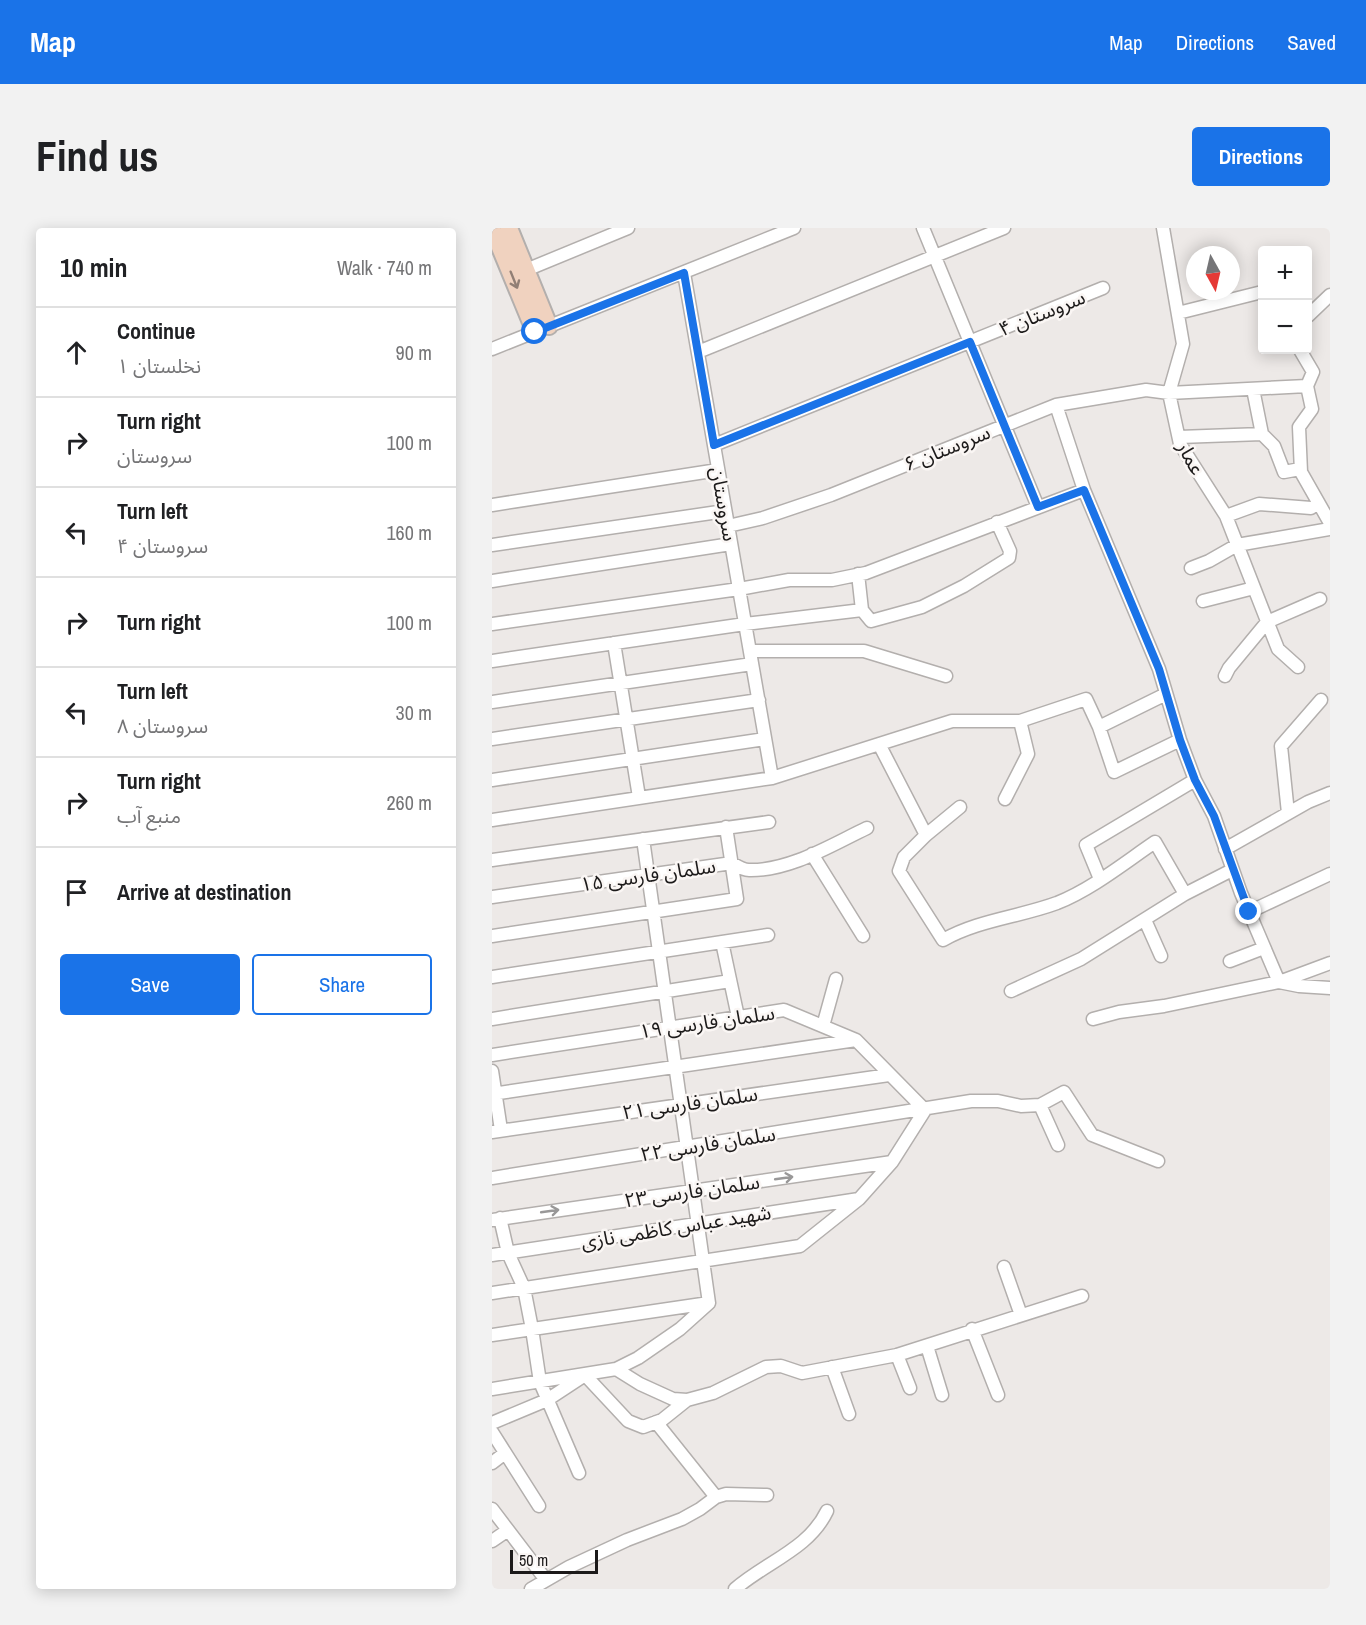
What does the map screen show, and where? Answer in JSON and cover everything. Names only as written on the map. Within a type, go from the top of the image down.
[{"type":"street","points":[[509,228],[526,270],[542,329]]},
{"type":"street","points":[[526,270],[628,228]]},
{"type":"street","points":[[492,348],[794,228]]},
{"type":"street","points":[[923,228],[1038,507]]},
{"type":"street","points":[[698,352],[1004,228]]},
{"type":"street","name":"عمار","points":[[1163,228],[1183,344],[1169,393],[1180,444],[1226,516],[1278,649],[1298,667]]},
{"type":"street","points":[[494,238],[542,329]]},
{"type":"street","name":"سروستان","points":[[684,273],[772,778]]},
{"type":"street","name":"سروستان ۴","points":[[714,445],[1103,288]]},
{"type":"street","points":[[1178,313],[1258,293]]},
{"type":"street","points":[[1312,312],[1330,295]]},
{"type":"street","points":[[1302,354],[1313,372],[1307,386],[1312,409],[1299,427],[1300,469],[1330,523]]},
{"type":"street","name":"سروستان ۶","points":[[728,526],[763,518],[831,495],[1056,405],[1146,390],[1169,393],[1307,386]]},
{"type":"street","points":[[1253,389],[1262,434],[1274,446],[1284,472],[1300,469]]},
{"type":"street","points":[[1056,405],[1084,490],[1155,658],[1195,780],[1214,816],[1232,870],[1279,982]]},
{"type":"street","points":[[1179,437],[1262,434]]},
{"type":"street","points":[[492,505],[718,470]]},
{"type":"street","points":[[492,624],[789,580],[832,580],[858,574],[1084,490]]},
{"type":"street","points":[[1226,516],[1259,504],[1311,508]]},
{"type":"street","points":[[492,545],[726,511]]},
{"type":"street","points":[[858,574],[862,610],[871,621],[922,607],[964,586],[1009,558],[1010,551],[997,522]]},
{"type":"street","points":[[1191,568],[1238,545],[1330,529]]},
{"type":"street","points":[[492,581],[731,544]]},
{"type":"street","points":[[1203,601],[1254,588]]},
{"type":"street","points":[[1225,675],[1267,622],[1320,599]]},
{"type":"street","points":[[492,661],[745,624],[862,610]]},
{"type":"street","points":[[614,643],[639,797]]},
{"type":"street","points":[[492,702],[620,683],[751,657],[864,651],[946,676]]},
{"type":"street","points":[[1099,727],[1166,694]]},
{"type":"street","points":[[492,820],[772,778],[952,721],[1020,721],[1086,699],[1099,727],[1114,772],[1180,740]]},
{"type":"street","points":[[492,739],[759,700]]},
{"type":"street","points":[[1288,813],[1281,746],[1321,700]]},
{"type":"street","points":[[1005,799],[1028,754],[1020,721]]},
{"type":"street","points":[[492,780],[765,739]]},
{"type":"street","points":[[879,744],[926,835]]},
{"type":"street","points":[[1100,879],[1086,845],[1195,780]]},
{"type":"street","points":[[1225,849],[1288,813],[1330,793]]},
{"type":"street","points":[[960,807],[904,857],[899,871],[943,940],[973,927],[1057,903],[1100,879],[1155,842],[1185,894]]},
{"type":"street","points":[[492,860],[769,822]]},
{"type":"street","points":[[492,936],[737,899],[726,828]]},
{"type":"street","name":"سلمان فارسی ۱۵","points":[[492,897],[732,863],[747,870],[783,864],[812,854],[867,828]]},
{"type":"street","points":[[643,839],[709,1303]]},
{"type":"street","points":[[812,854],[863,936]]},
{"type":"street","points":[[1011,991],[1081,959],[1185,894],[1232,870]]},
{"type":"street","points":[[1249,912],[1330,874]]},
{"type":"street","points":[[1145,920],[1161,956]]},
{"type":"street","points":[[492,977],[768,935]]},
{"type":"street","points":[[722,942],[738,1017]]},
{"type":"street","points":[[1230,961],[1264,948]]},
{"type":"street","points":[[1093,1019],[1279,982],[1330,963]]},
{"type":"street","points":[[823,1026],[836,979]]},
{"type":"street","points":[[492,1019],[730,981]]},
{"type":"street","points":[[1279,982],[1330,988]]},
{"type":"street","name":"سلمان فارسی ۱۹","points":[[492,1054],[784,1010],[856,1040],[925,1110]]},
{"type":"street","points":[[494,1094],[856,1040]]},
{"type":"street","points":[[492,1071],[496,1131]]},
{"type":"street","name":"سلمان فارسی ۲۱","points":[[496,1131],[889,1075]]},
{"type":"street","points":[[1058,1145],[1040,1105],[1064,1092],[1092,1134],[1158,1161]]},
{"type":"street","name":"سلمان فارسی ۲۲","points":[[492,1178],[971,1101],[998,1101],[1022,1106],[1040,1105]]},
{"type":"street","points":[[492,1293],[800,1246],[859,1199],[892,1162],[925,1110]]},
{"type":"street","name":"سلمان فارسی ۲۳","points":[[496,1219],[892,1162]]},
{"type":"street","name":"شهید عباس کاظمی نازی","points":[[492,1255],[859,1199]]},
{"type":"street","points":[[496,1219],[524,1288],[540,1382],[579,1473]]},
{"type":"street","points":[[1004,1267],[1021,1315]]},
{"type":"street","points":[[616,1370],[673,1399],[687,1400],[713,1394],[766,1367],[781,1366],[802,1373],[897,1355],[972,1329],[1082,1296]]},
{"type":"street","points":[[492,1335],[709,1303]]},
{"type":"street","points":[[492,1389],[616,1370],[680,1329],[709,1303]]},
{"type":"street","points":[[972,1329],[998,1395]]},
{"type":"street","points":[[927,1346],[942,1395]]},
{"type":"street","points":[[897,1355],[910,1388]]},
{"type":"street","points":[[832,1367],[849,1414]]},
{"type":"street","points":[[492,1424],[547,1400],[585,1375]]},
{"type":"street","points":[[585,1375],[628,1421],[643,1427],[662,1420],[687,1400]]},
{"type":"street","points":[[656,1422],[716,1497]]},
{"type":"street","points":[[492,1432],[539,1506]]},
{"type":"street","points":[[492,1463],[505,1453]]},
{"type":"street","points":[[531,1589],[627,1540],[682,1519],[716,1497],[726,1494],[767,1495]]},
{"type":"street","points":[[492,1509],[546,1580]]},
{"type":"street","points":[[735,1589],[749,1577],[804,1541],[822,1521],[827,1510]]},
{"type":"street","points":[[492,1540],[508,1530]]},
{"type":"route","points":[[535,332],[684,273],[714,445],[970,342],[1038,507],[1084,490],[1159,669],[1180,740],[1195,780],[1214,816],[1249,912]]}]
